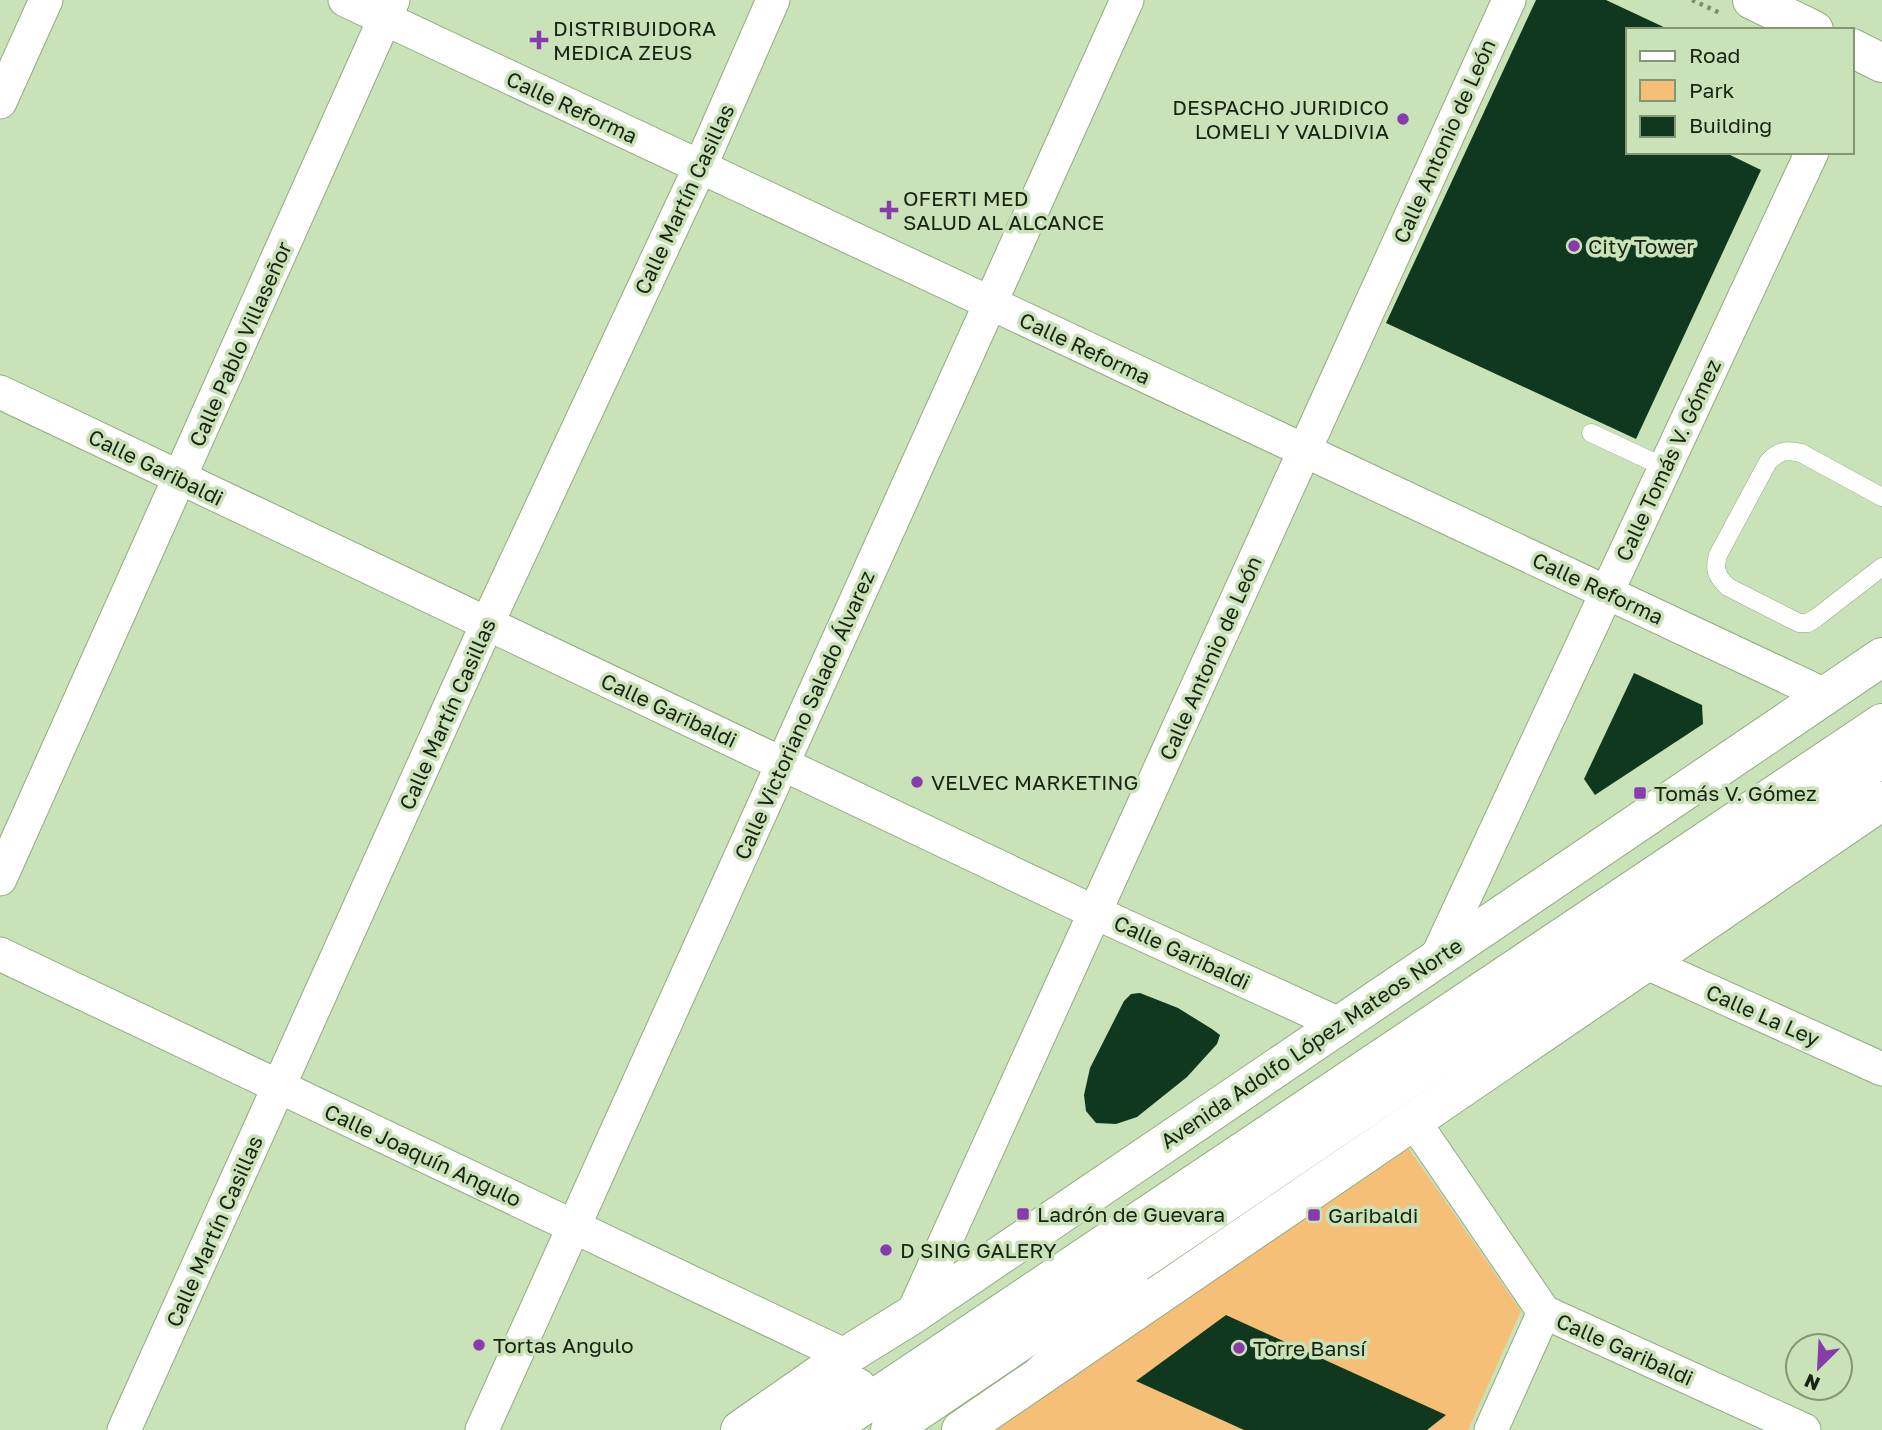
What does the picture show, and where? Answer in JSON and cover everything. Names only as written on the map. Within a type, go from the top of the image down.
[{"type":"main road","points":[[1758,8],[1809,28]]},
{"type":"main road","name":"Avenida Adolfo López Mateos Norte","points":[[740,1430],[1882,657]]},
{"type":"main road","points":[[827,1430],[1882,723]]},
{"type":"main road","points":[[890,1430],[1882,758]]},
{"type":"main road","points":[[961,1430],[1882,801]]},
{"type":"main road","points":[[1041,1375],[1209,1213]]},
{"type":"main road","points":[[763,1430],[955,1343]]},
{"type":"street","points":[[0,102],[46,0]]},
{"type":"street","name":"Calle Reforma","points":[[345,0],[389,10],[700,167],[1825,695]]},
{"type":"street","name":"Calle Martín Casillas","points":[[124,1430],[487,624],[700,167],[773,0]]},
{"type":"street","name":"Calle Victoriano Salado Álvarez","points":[[482,1430],[1127,0]]},
{"type":"street","name":"Calle Antonio de León","points":[[912,1315],[1508,0]]},
{"type":"street","name":"Calle Pablo Villaseñor","points":[[0,879],[389,10]]},
{"type":"street","name":"Calle Tomás V. Gómez","points":[[1436,959],[1811,154]]},
{"type":"street","name":"Calle Garibaldi","points":[[0,392],[1094,912],[1339,1024]]},
{"type":"street","name":"Calle Joaquín Angulo","points":[[0,954],[846,1356]]},
{"type":"street","name":"Calle La Ley","points":[[1645,962],[1882,1069]]},
{"type":"street","name":"Calle Garibaldi","points":[[1413,1120],[1544,1312],[1804,1430]]},
{"type":"street","points":[[1491,1430],[1544,1312]]},
{"type":"lane","points":[[1591,433],[1664,467]]},
{"type":"lane","points":[[1882,498],[1801,453],[1789,449],[1777,453],[1768,462],[1718,555],[1715,567],[1718,578],[1728,587],[1799,623],[1808,623],[1816,618],[1882,567]]},
{"type":"green space","points":[[1407,1146],[1521,1311],[1468,1430],[992,1430]]},
{"type":"building","name":"City Tower","points":[[1536,0],[1606,0],[1666,28],[1626,28],[1626,154],[1728,154],[1761,170],[1636,439],[1386,323]]},
{"type":"building","points":[[1634,673],[1702,705],[1703,724],[1595,795],[1584,779]]},
{"type":"building","points":[[1140,993],[1178,1008],[1212,1029],[1220,1035],[1217,1044],[1187,1077],[1137,1117],[1116,1124],[1096,1123],[1086,1111],[1084,1095],[1090,1068],[1124,1001],[1131,994]]},
{"type":"building","name":"Torre Bansí","points":[[1226,1315],[1446,1415],[1427,1430],[1244,1430],[1136,1381]]},
{"type":"place","name":"DISTRIBUIDORA MEDICA ZEUS","points":[[539,40]]},
{"type":"place","name":"DESPACHO JURIDICO LOMELI Y VALDIVIA","points":[[1403,119]]},
{"type":"place","name":"OFERTI MED SALUD AL ALCANCE","points":[[889,210]]},
{"type":"place","name":"City Tower","points":[[1574,246]]},
{"type":"place","name":"VELVEC MARKETING","points":[[917,782]]},
{"type":"place","name":"Tomás V. Gómez","points":[[1640,793]]},
{"type":"place","name":"Ladrón de Guevara","points":[[1023,1214]]},
{"type":"place","name":"Garibaldi","points":[[1314,1215]]},
{"type":"place","name":"D SING GALERY","points":[[886,1250]]},
{"type":"place","name":"Tortas Angulo","points":[[479,1345]]},
{"type":"place","name":"Torre Bansí","points":[[1239,1348]]}]
